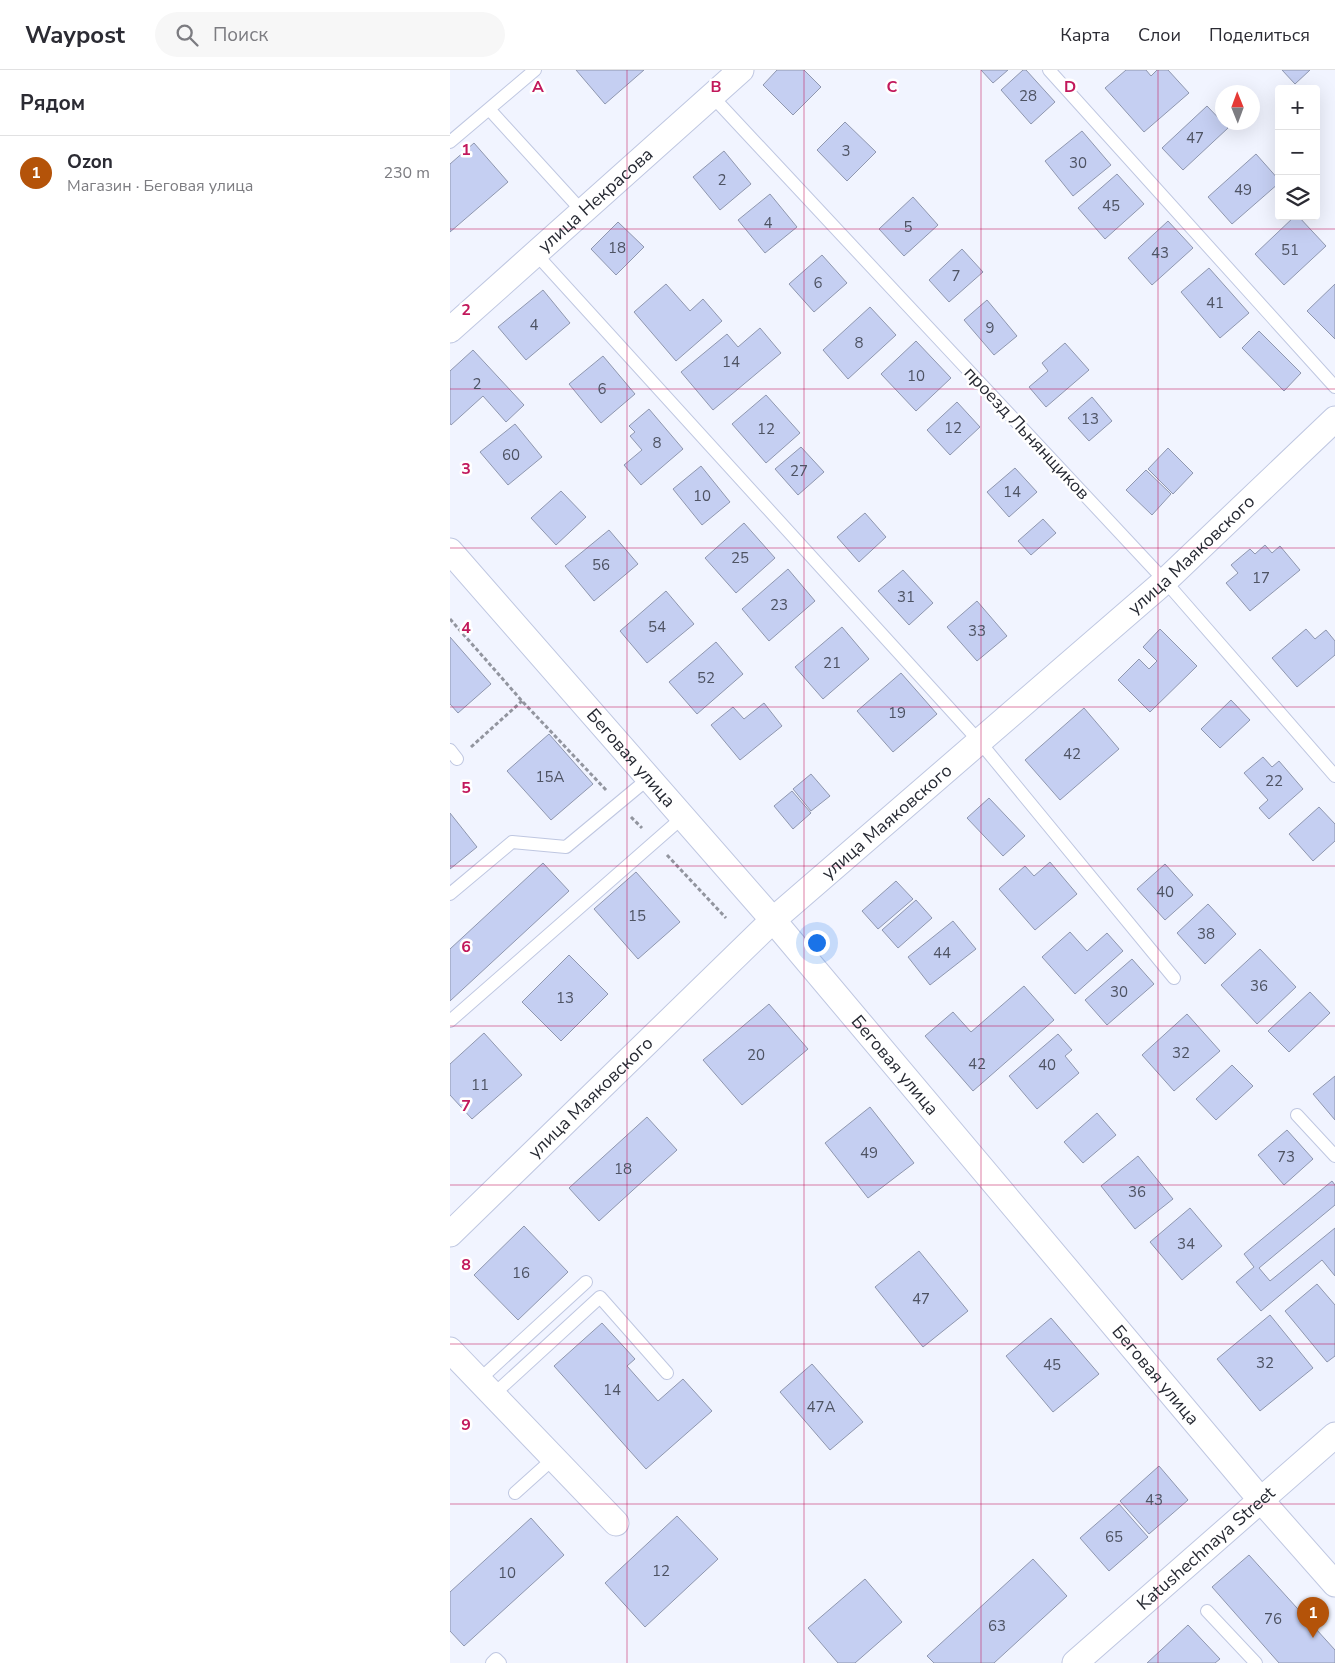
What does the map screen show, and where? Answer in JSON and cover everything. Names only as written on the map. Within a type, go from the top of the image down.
[{"type":"street","name":"улица Некрасова","points":[[450,330],[741,70]]},
{"type":"street","name":"улица Маяковского","points":[[450,1234],[773,920],[1165,581],[1335,420]]},
{"type":"street","name":"Беговая улица","points":[[450,551],[773,920],[1260,1499],[1335,1584]]},
{"type":"street","points":[[450,1350],[616,1523]]},
{"type":"street","name":"Katushechnaya Street","points":[[1075,1663],[1335,1435]]},
{"type":"lane","points":[[450,142],[535,70]]},
{"type":"lane","points":[[1049,70],[1335,386]]},
{"type":"lane","name":"проезд Льнянщиков","points":[[712,96],[1165,581],[1335,776]]},
{"type":"lane","points":[[489,110],[582,211]]},
{"type":"lane","points":[[536,254],[979,741],[1174,978]]},
{"type":"lane","points":[[450,894],[512,842],[566,847],[649,778]]},
{"type":"lane","points":[[450,1021],[683,817]]},
{"type":"lane","points":[[1297,1115],[1335,1156]]},
{"type":"lane","points":[[486,1388],[586,1282]]},
{"type":"lane","points":[[486,1388],[600,1297],[667,1373]]},
{"type":"lane","points":[[514,1494],[554,1458]]},
{"type":"lane","points":[[1208,1611],[1256,1663]]},
{"type":"lane","points":[[492,1663],[496,1659],[500,1663]]},
{"type":"path","points":[[450,619],[522,701],[726,918]]},
{"type":"path","points":[[454,754],[522,701]]},
{"type":"building","points":[[576,70],[644,70],[605,104]]},
{"type":"building","points":[[777,70],[804,70],[821,87],[793,115],[763,85]]},
{"type":"building","points":[[981,70],[1008,70],[993,83]]},
{"type":"building","points":[[1023,70],[1026,70],[1055,102],[1031,124],[1001,90]]},
{"type":"building","points":[[1126,70],[1146,70],[1151,76],[1157,70],[1168,70],[1189,93],[1144,132],[1105,88]]},
{"type":"building","points":[[1282,70],[1310,70],[1295,84]]},
{"type":"building","points":[[1207,106],[1215,114],[1215,130],[1226,130],[1183,170],[1162,148]]},
{"type":"building","points":[[845,122],[876,152],[847,181],[817,150]]},
{"type":"building","points":[[1082,131],[1111,165],[1073,196],[1045,161]]},
{"type":"building","points":[[474,143],[508,182],[450,232],[450,164]]},
{"type":"building","points":[[724,151],[751,184],[720,210],[693,177]]},
{"type":"building","points":[[1256,154],[1275,175],[1275,186],[1232,224],[1208,197]]},
{"type":"building","points":[[1117,174],[1144,204],[1105,239],[1078,208]]},
{"type":"building","points":[[770,194],[797,227],[765,253],[738,220]]},
{"type":"building","points":[[913,197],[938,225],[904,256],[879,229]]},
{"type":"building","points":[[1291,220],[1302,220],[1326,246],[1284,285],[1255,254]]},
{"type":"building","points":[[1168,221],[1193,248],[1152,285],[1128,258]]},
{"type":"building","points":[[618,222],[644,247],[616,275],[591,249]]},
{"type":"building","points":[[962,249],[983,272],[949,302],[929,280]]},
{"type":"building","points":[[822,255],[847,283],[814,312],[789,284]]},
{"type":"building","points":[[1209,268],[1249,313],[1220,338],[1181,292]]},
{"type":"building","points":[[666,284],[690,311],[703,299],[722,321],[676,361],[634,312]]},
{"type":"building","points":[[1335,284],[1335,339],[1307,311]]},
{"type":"building","points":[[543,290],[570,323],[526,360],[498,327]]},
{"type":"building","points":[[987,300],[1017,336],[994,355],[964,320]]},
{"type":"building","points":[[870,307],[896,335],[848,379],[823,350]]},
{"type":"building","points":[[760,328],[781,353],[713,410],[681,372],[727,334],[738,347]]},
{"type":"building","points":[[1259,331],[1301,373],[1284,391],[1242,348]]},
{"type":"building","points":[[916,341],[951,378],[916,411],[881,374]]},
{"type":"building","points":[[1065,343],[1089,370],[1046,407],[1029,387],[1048,371],[1042,363]]},
{"type":"building","points":[[473,350],[524,405],[506,422],[483,396],[451,425],[450,423],[450,371]]},
{"type":"building","points":[[603,356],[635,394],[601,423],[569,384]]},
{"type":"building","points":[[766,395],[800,433],[766,463],[732,424]]},
{"type":"building","points":[[1092,397],[1112,421],[1089,441],[1068,418]]},
{"type":"building","points":[[957,402],[980,427],[950,455],[927,430]]},
{"type":"building","points":[[649,409],[683,449],[641,485],[624,465],[642,450],[630,436],[635,432],[629,426]]},
{"type":"building","points":[[515,424],[542,457],[508,485],[480,452]]},
{"type":"building","points":[[801,447],[824,472],[798,495],[775,469]]},
{"type":"building","points":[[1168,448],[1193,473],[1173,494],[1148,469]]},
{"type":"building","points":[[701,466],[730,502],[702,525],[673,489]]},
{"type":"building","points":[[1015,468],[1037,492],[1009,517],[987,492]]},
{"type":"building","points":[[1146,470],[1171,494],[1152,515],[1126,490]]},
{"type":"building","points":[[561,491],[586,517],[556,545],[531,518]]},
{"type":"building","points":[[865,513],[886,537],[859,562],[837,537]]},
{"type":"building","points":[[1043,519],[1056,533],[1031,555],[1018,541]]},
{"type":"building","points":[[744,523],[775,558],[736,593],[705,558]]},
{"type":"building","points":[[609,530],[638,564],[594,601],[565,566]]},
{"type":"building","points":[[1265,545],[1272,553],[1280,546],[1300,570],[1250,611],[1226,583],[1238,573],[1231,565],[1250,549],[1255,554]]},
{"type":"building","points":[[788,569],[815,601],[769,641],[742,609]]},
{"type":"building","points":[[903,570],[933,603],[909,625],[878,591]]},
{"type":"building","points":[[666,591],[694,624],[647,663],[620,631]]},
{"type":"building","points":[[977,601],[1007,636],[977,661],[947,627]]},
{"type":"building","points":[[842,627],[869,659],[823,699],[795,667]]},
{"type":"building","points":[[1160,629],[1197,666],[1150,712],[1118,680],[1139,659],[1149,669],[1157,661],[1143,647]]},
{"type":"building","points":[[1306,629],[1315,639],[1326,630],[1335,641],[1335,655],[1297,687],[1272,658]]},
{"type":"building","points":[[450,637],[491,684],[458,713],[450,704]]},
{"type":"building","points":[[716,642],[743,674],[697,714],[669,682]]},
{"type":"building","points":[[901,673],[937,714],[893,752],[857,711]]},
{"type":"building","points":[[1231,700],[1250,720],[1220,748],[1201,729]]},
{"type":"building","points":[[764,703],[782,726],[740,760],[711,725],[733,707],[744,719]]},
{"type":"building","points":[[1084,708],[1119,749],[1060,800],[1025,760]]},
{"type":"building","points":[[549,734],[593,784],[551,820],[507,771]]},
{"type":"building","points":[[1263,757],[1272,767],[1279,761],[1303,789],[1269,819],[1259,808],[1268,800],[1244,773]]},
{"type":"building","points":[[811,774],[830,796],[811,811],[793,789]]},
{"type":"building","points":[[792,791],[811,813],[793,829],[774,806]]},
{"type":"building","points":[[989,798],[1025,836],[1003,856],[967,818]]},
{"type":"building","points":[[1319,807],[1335,824],[1335,841],[1313,861],[1289,834]]},
{"type":"building","points":[[450,813],[477,847],[450,869]]},
{"type":"building","points":[[1050,862],[1077,894],[1035,930],[999,889],[1025,866],[1034,876]]},
{"type":"building","points":[[543,863],[569,891],[450,1001],[450,949]]},
{"type":"building","points":[[1165,864],[1193,895],[1165,920],[1137,889]]},
{"type":"building","points":[[636,872],[680,922],[638,959],[594,909]]},
{"type":"building","points":[[896,881],[913,899],[878,929],[862,911]]},
{"type":"building","points":[[916,900],[932,918],[898,948],[882,930]]},
{"type":"building","points":[[1208,904],[1236,934],[1205,964],[1177,933]]},
{"type":"building","points":[[953,921],[976,949],[930,985],[908,957]]},
{"type":"building","points":[[1070,932],[1087,951],[1107,933],[1123,951],[1075,994],[1042,957]]},
{"type":"building","points":[[1260,949],[1296,987],[1257,1024],[1221,985]]},
{"type":"building","points":[[569,955],[608,994],[561,1041],[522,1002]]},
{"type":"building","points":[[1132,959],[1154,984],[1107,1025],[1085,1000]]},
{"type":"building","points":[[1024,986],[1054,1020],[973,1091],[925,1036],[953,1012],[971,1032]]},
{"type":"building","points":[[1310,992],[1330,1013],[1289,1052],[1268,1031]]},
{"type":"building","points":[[769,1004],[808,1049],[742,1105],[703,1060]]},
{"type":"building","points":[[1187,1014],[1220,1051],[1174,1091],[1142,1055]]},
{"type":"building","points":[[484,1033],[522,1075],[472,1119],[450,1095],[450,1064]]},
{"type":"building","points":[[1058,1034],[1072,1050],[1065,1056],[1079,1073],[1037,1109],[1009,1076]]},
{"type":"building","points":[[1232,1065],[1253,1086],[1216,1120],[1196,1099]]},
{"type":"building","points":[[1335,1076],[1335,1120],[1313,1094]]},
{"type":"building","points":[[870,1107],[914,1163],[868,1198],[825,1143]]},
{"type":"building","points":[[1097,1113],[1116,1135],[1083,1163],[1064,1142]]},
{"type":"building","points":[[647,1117],[677,1150],[599,1221],[569,1188]]},
{"type":"building","points":[[1287,1130],[1313,1159],[1284,1185],[1258,1155]]},
{"type":"building","points":[[1138,1156],[1173,1199],[1135,1229],[1101,1186]]},
{"type":"building","points":[[1332,1181],[1335,1185],[1335,1205],[1259,1268],[1270,1281],[1335,1228],[1335,1276],[1322,1260],[1261,1311],[1236,1282],[1254,1267],[1244,1254]]},
{"type":"building","points":[[1190,1208],[1222,1246],[1182,1280],[1150,1242]]},
{"type":"building","points":[[524,1226],[568,1272],[518,1320],[474,1275]]},
{"type":"building","points":[[919,1251],[968,1311],[923,1347],[875,1287]]},
{"type":"building","points":[[1317,1284],[1335,1305],[1335,1356],[1327,1362],[1285,1311]]},
{"type":"building","points":[[1270,1315],[1313,1368],[1260,1411],[1217,1359]]},
{"type":"building","points":[[1051,1318],[1099,1374],[1053,1412],[1006,1356]]},
{"type":"building","points":[[602,1323],[635,1359],[627,1366],[658,1401],[683,1379],[712,1411],[646,1469],[554,1366]]},
{"type":"building","points":[[812,1364],[863,1422],[830,1450],[780,1392]]},
{"type":"building","points":[[1159,1466],[1188,1500],[1149,1534],[1120,1501]]},
{"type":"building","points":[[1119,1504],[1148,1537],[1109,1571],[1080,1538]]},
{"type":"building","points":[[677,1516],[718,1559],[645,1627],[605,1583]]},
{"type":"building","points":[[531,1518],[564,1555],[464,1646],[450,1631],[450,1592]]},
{"type":"building","points":[[1249,1555],[1335,1650],[1335,1663],[1279,1663],[1212,1587]]},
{"type":"building","points":[[1033,1559],[1067,1596],[994,1663],[934,1663],[927,1656]]},
{"type":"building","points":[[865,1579],[902,1622],[855,1663],[838,1663],[808,1628]]},
{"type":"building","points":[[1188,1625],[1220,1659],[1215,1663],[1147,1663]]},
{"type":"place","name":"Ozon","points":[[1313,1638]]}]
